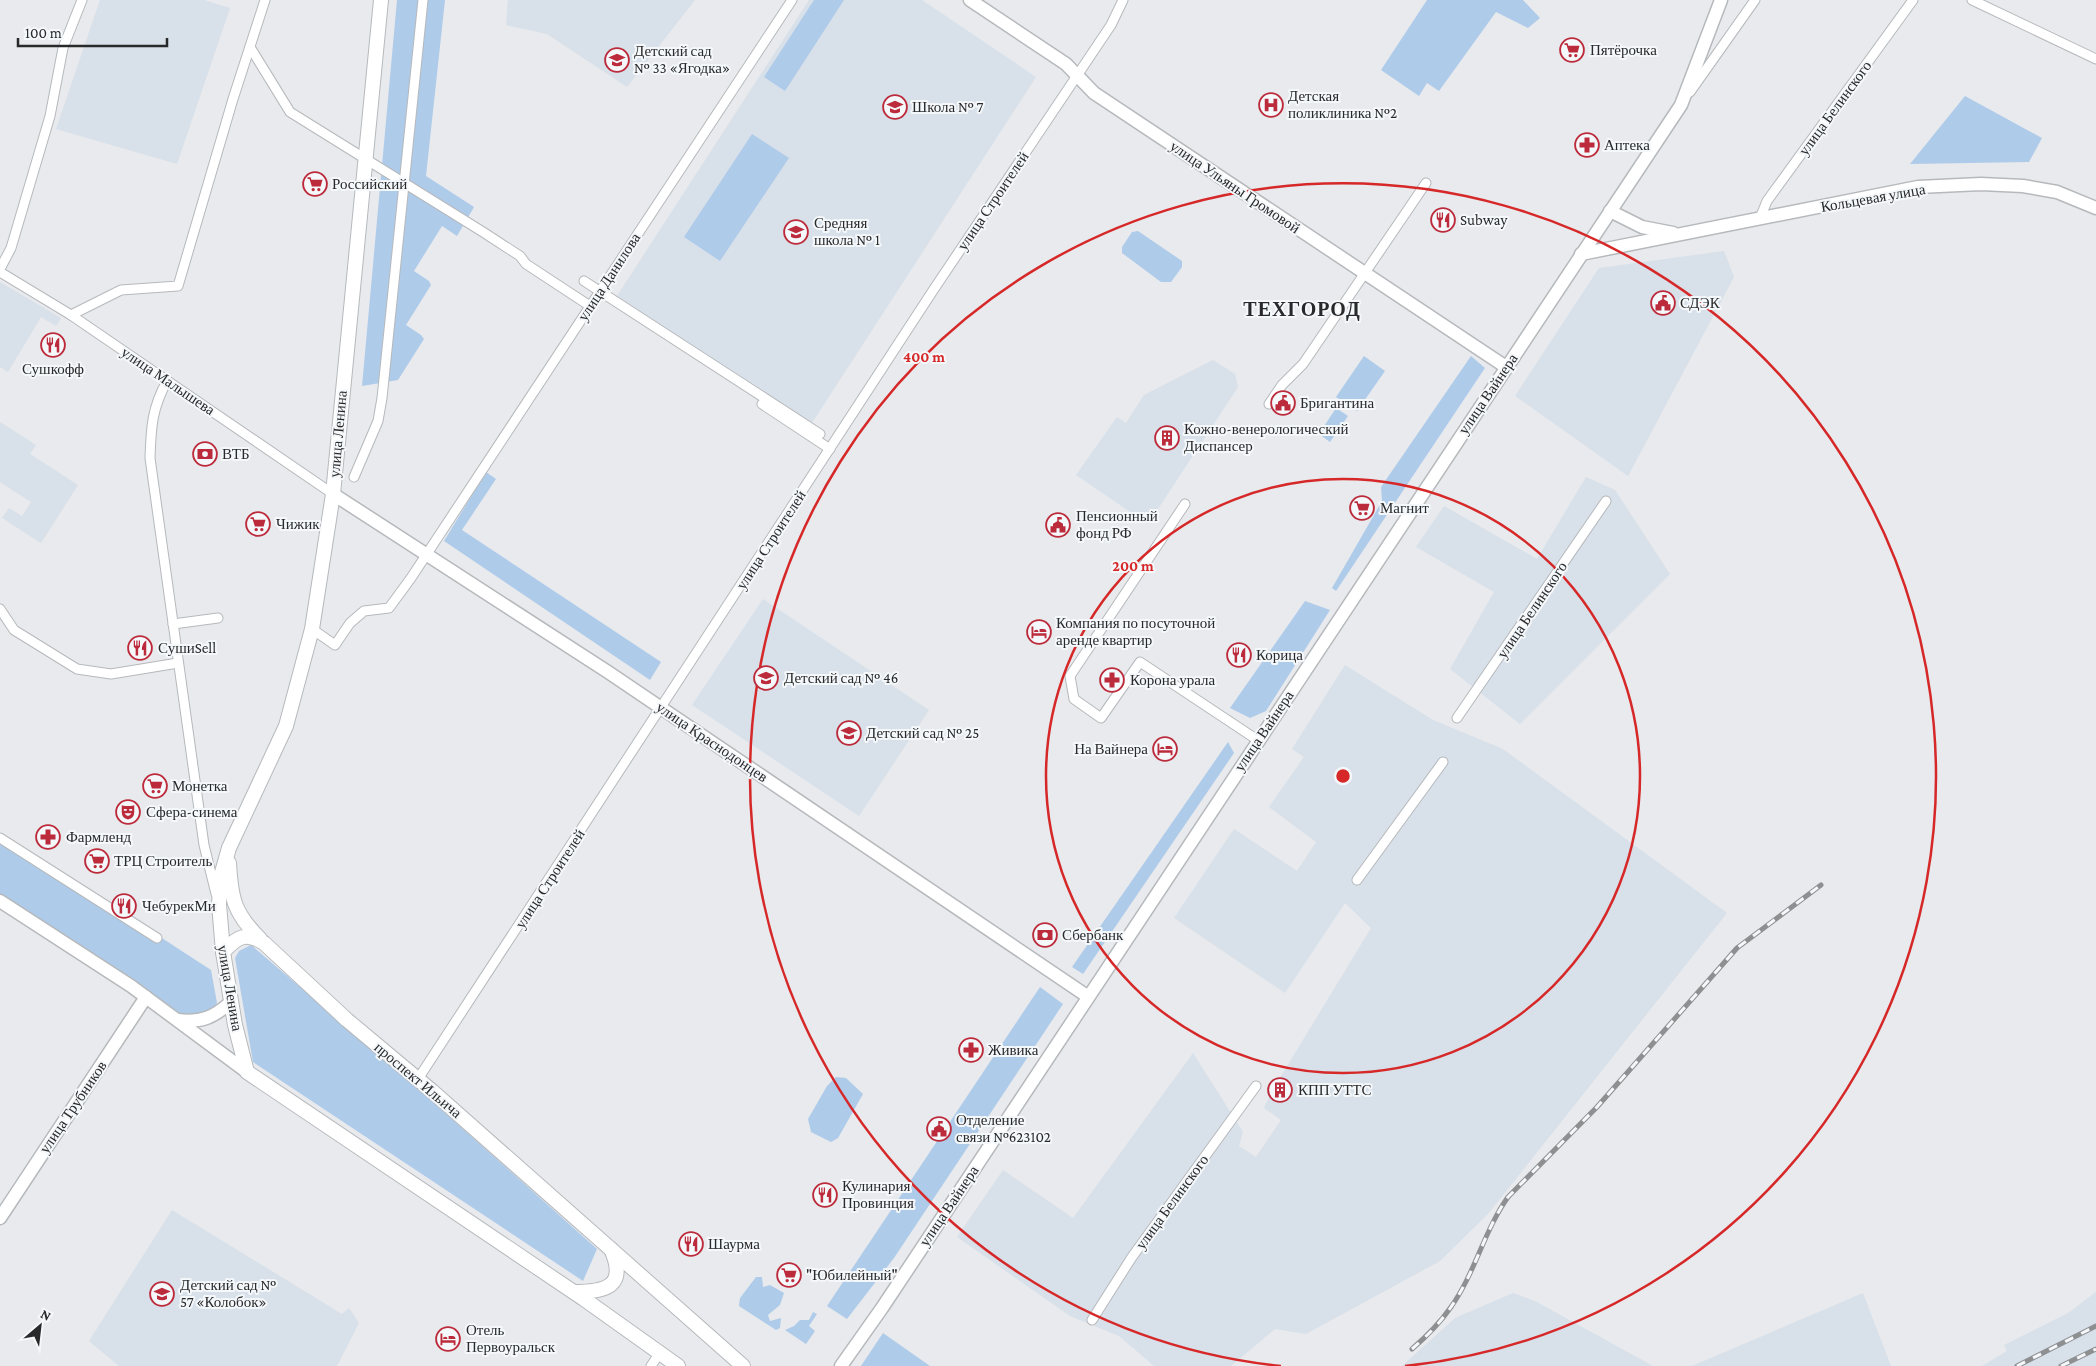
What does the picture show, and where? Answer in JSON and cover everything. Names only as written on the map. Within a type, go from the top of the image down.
[{"type":"main road","name":"улица Ленина","points":[[247,1072],[231,1002],[223,952],[219,904],[221,876],[228,852],[286,726],[312,629],[333,494],[339,408],[367,160],[381,0]]},
{"type":"main road","name":"улица Ленина","points":[[228,852],[230,886],[238,911],[243,921],[264,943]]},
{"type":"main road","name":"проспект Ильича","points":[[223,952],[231,943],[245,936],[253,936],[264,943],[347,1020],[418,1079],[743,1366]]},
{"type":"main road","points":[[247,1072],[574,1292],[673,1361]]},
{"type":"main road","points":[[574,1292],[597,1292],[611,1286],[616,1274],[616,1260],[610,1247]]},
{"type":"street","points":[[0,271],[11,248],[50,116],[63,48],[82,0]]},
{"type":"street","points":[[71,316],[122,290],[178,286],[265,0]]},
{"type":"street","points":[[354,477],[378,421],[382,398],[423,0]]},
{"type":"street","name":"улица Данилова","points":[[312,629],[335,645],[350,623],[364,611],[388,608],[427,554],[792,0]]},
{"type":"street","name":"улица Ульяны Громовой","points":[[970,0],[1066,64],[1094,93],[1506,367]]},
{"type":"street","name":"улица Строителей","points":[[418,1079],[932,292],[1077,76],[1110,25],[1123,0]]},
{"type":"street","name":"улица Вайнера","points":[[1681,105],[1721,0]]},
{"type":"street","name":"улица Вайнера","points":[[835,1366],[844,1362],[1581,254],[1681,105],[1755,0]]},
{"type":"street","name":"улица Белинского","points":[[1760,218],[1767,201],[1913,0]]},
{"type":"street","points":[[1972,0],[2096,60]]},
{"type":"street","points":[[250,47],[290,112],[483,232],[520,256],[526,264],[590,306]]},
{"type":"street","points":[[1268,404],[1282,385],[1303,364],[1426,183]]},
{"type":"street","name":"Кольцевая улица","points":[[1581,254],[1918,188],[2008,184],[2044,190],[2072,198],[2096,208]]},
{"type":"street","name":"Кольцевая улица","points":[[1610,211],[1642,227],[1678,234]]},
{"type":"street","name":"улица Малышева","points":[[0,271],[71,316],[333,494]]},
{"type":"street","points":[[584,281],[830,449]]},
{"type":"street","points":[[599,293],[820,434]]},
{"type":"street","name":"улица Ленина","points":[[167,381],[158,397],[152,416],[150,458],[204,845],[219,904]]},
{"type":"street","name":"улица Краснодонцев","points":[[333,494],[662,708],[1087,996]]},
{"type":"street","name":"улица Белинского","points":[[1458,718],[1606,502]]},
{"type":"street","points":[[1185,504],[1070,676],[1074,699],[1101,718],[1140,662],[1259,740]]},
{"type":"street","points":[[1,610],[14,630],[56,658],[77,669],[97,674],[111,674],[178,663]]},
{"type":"street","points":[[173,624],[218,618]]},
{"type":"street","points":[[1357,880],[1443,762]]},
{"type":"street","points":[[0,838],[158,938]]},
{"type":"street","points":[[0,901],[146,997],[247,1072]]},
{"type":"street","name":"улица Трубников","points":[[0,1218],[146,997]]},
{"type":"street","points":[[178,1020],[194,1022],[213,1017],[231,1002]]},
{"type":"street","name":"улица Белинского","points":[[1092,1320],[1132,1257],[1256,1086]]},
{"type":"street","points":[[651,1366],[673,1361]]},
{"type":"shaded area","points":[[100,0],[204,0],[230,8],[177,164],[56,129]]},
{"type":"shaded area","points":[[397,0],[445,0],[426,176],[474,207],[457,236],[442,226],[414,271],[429,281],[431,285],[406,325],[424,339],[398,380],[362,386]]},
{"type":"shaded area","name":"Детский сад № 33 «Ягодка»","points":[[508,0],[695,0],[627,87],[547,34],[506,25]]},
{"type":"shaded area","name":"Средняя школа № 1","points":[[809,0],[922,0],[1036,77],[810,426],[615,299]]},
{"type":"shaded area","points":[[814,0],[844,0],[785,91],[764,77]]},
{"type":"shaded area","points":[[1427,0],[1523,0],[1540,18],[1528,28],[1496,12],[1439,91],[1427,83],[1419,96],[1381,70]]},
{"type":"shaded area","points":[[1965,96],[2042,138],[2029,162],[1910,164]]},
{"type":"shaded area","points":[[752,134],[789,158],[720,261],[684,237]]},
{"type":"shaded area","points":[[1138,231],[1182,261],[1182,267],[1171,282],[1161,282],[1122,253],[1122,247],[1132,232]]},
{"type":"shaded area","points":[[1724,251],[1734,277],[1628,476],[1515,396],[1599,268]]},
{"type":"shaded area","points":[[0,282],[61,318],[56,326],[41,317],[8,372],[0,367]]},
{"type":"shaded area","points":[[1364,356],[1385,371],[1357,411],[1336,397]]},
{"type":"shaded area","points":[[1471,356],[1485,368],[1336,591],[1332,588],[1382,501],[1381,487]]},
{"type":"shaded area","points":[[1213,360],[1235,374],[1238,387],[1148,524],[1076,475],[1117,417],[1126,423],[1144,395]]},
{"type":"shaded area","points":[[1336,408],[1348,416],[1330,442],[1319,434]]},
{"type":"shaded area","points":[[0,422],[36,445],[30,454],[78,485],[41,543],[2,518],[9,508],[22,516],[31,502],[0,482]]},
{"type":"shaded area","points":[[486,472],[496,479],[462,530],[661,662],[650,680],[444,541]]},
{"type":"shaded area","points":[[1586,477],[1615,490],[1670,574],[1520,724],[1450,669],[1494,592],[1416,547],[1444,506],[1537,559]]},
{"type":"shaded area","points":[[763,599],[929,710],[859,816],[692,705]]},
{"type":"shaded area","points":[[1305,601],[1330,610],[1266,711],[1250,718],[1230,708]]},
{"type":"shaded area","points":[[1345,665],[1433,720],[1503,749],[1727,913],[1488,1214],[1440,1261],[1306,1334],[1275,1329],[1231,1366],[1154,1366],[1119,1336],[1070,1316],[957,1237],[1003,1170],[1073,1218],[1193,1053],[1243,1132],[1239,1146],[1256,1157],[1281,1120],[1264,1108],[1272,1091],[1371,928],[1345,903],[1285,993],[1174,918],[1234,829],[1297,871],[1316,842],[1269,807],[1304,757],[1292,749]]},
{"type":"shaded area","points":[[1228,742],[1234,753],[1083,974],[1072,967]]},
{"type":"shaded area","points":[[0,836],[28,851],[211,970],[217,1003],[209,1013],[181,1014],[0,896]]},
{"type":"shaded area","points":[[251,945],[405,1077],[597,1249],[583,1281],[253,1062],[235,958],[239,951]]},
{"type":"shaded area","points":[[1040,987],[1063,1004],[894,1258],[847,1319],[827,1306]]},
{"type":"shaded area","points":[[836,1077],[846,1078],[863,1094],[838,1138],[831,1142],[811,1132],[808,1119],[827,1086]]},
{"type":"shaded area","points":[[172,1210],[342,1314],[349,1308],[359,1323],[337,1366],[119,1366],[89,1341]]},
{"type":"shaded area","points":[[756,1277],[762,1277],[763,1287],[770,1285],[784,1293],[780,1305],[768,1315],[770,1321],[781,1318],[780,1328],[776,1330],[739,1306],[740,1298]]},
{"type":"shaded area","points":[[2096,1292],[2096,1366],[1982,1366],[2007,1351],[2004,1345],[2068,1313]]},
{"type":"shaded area","points":[[1513,1293],[1535,1301],[1653,1366],[1402,1366],[1455,1318]]},
{"type":"shaded area","points":[[1863,1293],[1891,1366],[1692,1366]]},
{"type":"shaded area","points":[[813,1312],[817,1314],[809,1326],[815,1331],[806,1344],[785,1330],[794,1326],[800,1320],[809,1320]]},
{"type":"shaded area","points":[[883,1333],[930,1366],[861,1366]]},
{"type":"railway","points":[[1412,1349],[1447,1313],[1467,1280],[1492,1224],[1508,1197],[1597,1107],[1737,948],[1821,885]]},
{"type":"railway","points":[[2017,1366],[2096,1326]]},
{"type":"railway","points":[[2061,1366],[2096,1349]]},
{"type":"place","name":"Пятёрочка","points":[[1572,50]]},
{"type":"place","name":"Детский сад № 33 «Ягодка»","points":[[617,60]]},
{"type":"place","name":"Детская поликлиника №2","points":[[1271,105]]},
{"type":"place","name":"Школа № 7","points":[[895,107]]},
{"type":"place","name":"Аптека","points":[[1587,145]]},
{"type":"place","name":"Российский","points":[[315,184]]},
{"type":"place","name":"Subway","points":[[1443,220]]},
{"type":"place","name":"Средняя школа № 1","points":[[796,232]]},
{"type":"place","name":"СДЭК","points":[[1663,303]]},
{"type":"place","name":"Сушкофф","points":[[53,345]]},
{"type":"place","name":"Бригантина","points":[[1283,403]]},
{"type":"place","name":"Кожно-венерологический Диспансер","points":[[1167,438]]},
{"type":"place","name":"ВТБ","points":[[205,454]]},
{"type":"place","name":"Магнит","points":[[1362,508]]},
{"type":"place","name":"Чижик","points":[[258,524]]},
{"type":"place","name":"Пенсионный фонд РФ","points":[[1058,525]]},
{"type":"place","name":"Компания по посуточной аренде квартир","points":[[1039,632]]},
{"type":"place","name":"СушиSell","points":[[140,648]]},
{"type":"place","name":"Корица","points":[[1239,655]]},
{"type":"place","name":"Детский сад № 46","points":[[766,678]]},
{"type":"place","name":"Корона урала","points":[[1112,680]]},
{"type":"place","name":"Детский сад № 25","points":[[849,733]]},
{"type":"place","name":"На Вайнера","points":[[1165,749]]},
{"type":"place","name":"Монетка","points":[[155,786]]},
{"type":"place","name":"Сфера-синема","points":[[128,812]]},
{"type":"place","name":"Фармленд","points":[[48,837]]},
{"type":"place","name":"ТРЦ Строитель","points":[[97,861]]},
{"type":"place","name":"ЧебурекМи","points":[[124,906]]},
{"type":"place","name":"Сбербанк","points":[[1045,935]]},
{"type":"place","name":"Живика","points":[[971,1050]]},
{"type":"place","name":"КПП УТТС","points":[[1280,1090]]},
{"type":"place","name":"Отделение связи №623102","points":[[939,1129]]},
{"type":"place","name":"Кулинария Провинция","points":[[825,1195]]},
{"type":"place","name":"Шаурма","points":[[691,1244]]},
{"type":"place","name":"\"Юбилейный\"","points":[[789,1275]]},
{"type":"place","name":"Детский сад № 57 «Колобок»","points":[[162,1294]]},
{"type":"place","name":"Отель Первоуральск","points":[[448,1339]]},
{"type":"district","name":"ТЕХГОРОД","points":[[1302,309]]}]
